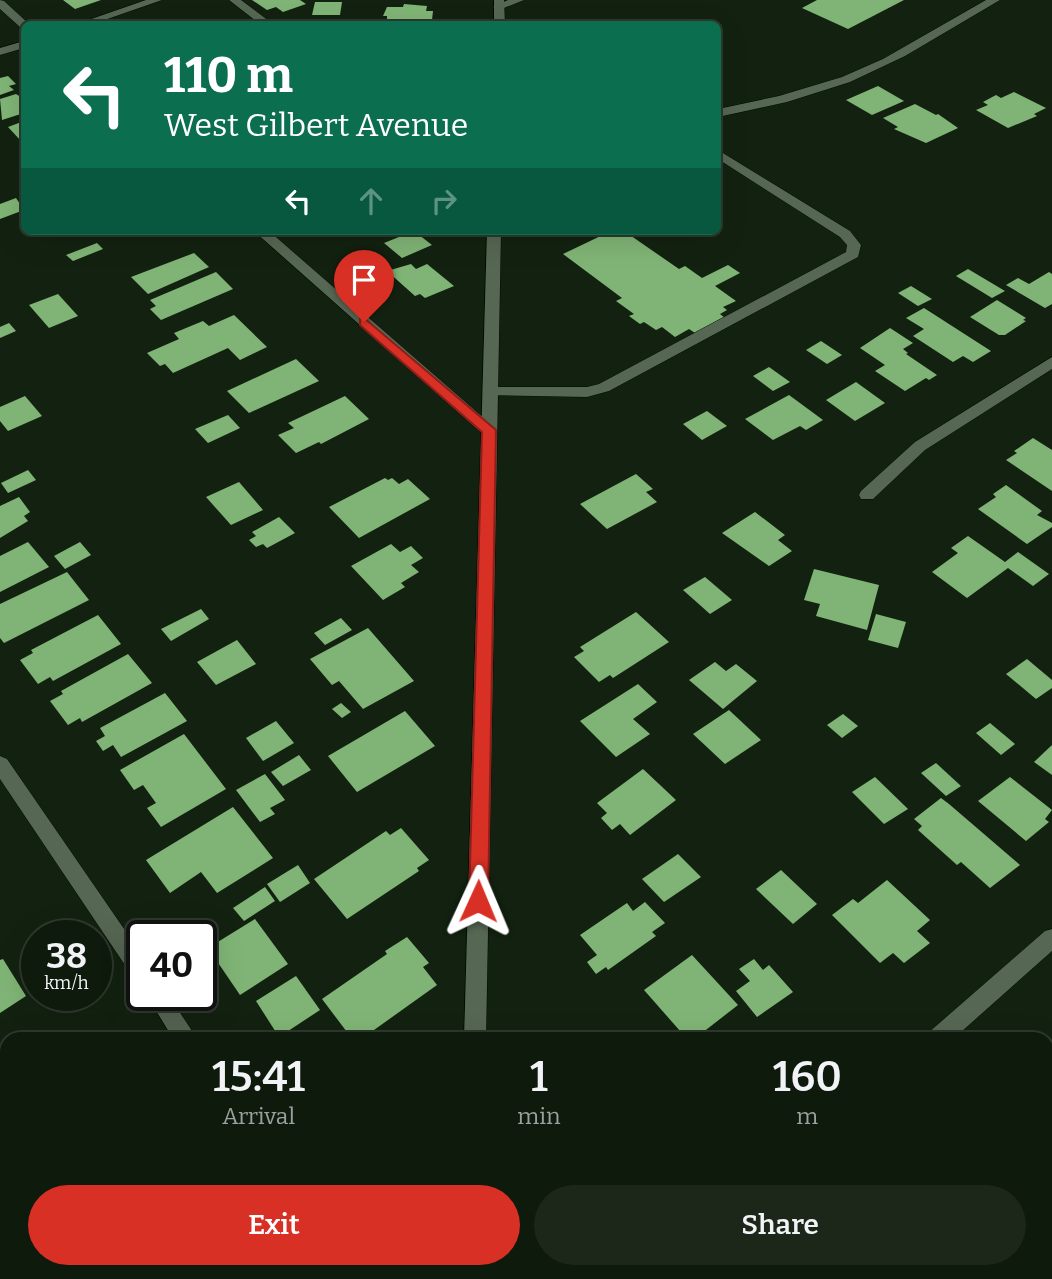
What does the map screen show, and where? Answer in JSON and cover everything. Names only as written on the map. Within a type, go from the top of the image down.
[{"type":"street","points":[[92,21],[158,0]]},
{"type":"street","points":[[233,0],[263,21]]},
{"type":"street","points":[[499,4],[519,0]]},
{"type":"street","points":[[721,112],[761,105],[858,74],[909,50],[995,0]]},
{"type":"street","points":[[0,3],[21,21]]},
{"type":"street","points":[[0,52],[21,45]]},
{"type":"street","points":[[490,392],[573,393],[604,388],[853,254],[854,245],[845,234],[721,156]]},
{"type":"street","points":[[266,235],[489,430]]},
{"type":"street","points":[[475,1032],[494,235]]},
{"type":"street","points":[[867,495],[897,464],[920,446],[1052,362]]},
{"type":"street","points":[[0,764],[126,949]]},
{"type":"street","points":[[945,1032],[1052,938]]},
{"type":"street","points":[[167,1011],[182,1032]]},
{"type":"building","points":[[63,0],[101,0],[75,9]]},
{"type":"building","points":[[252,0],[300,0],[306,4],[283,12],[276,7],[267,10]]},
{"type":"building","points":[[817,0],[904,0],[848,29],[802,8]]},
{"type":"building","points":[[315,2],[342,2],[340,15],[312,15]]},
{"type":"building","points":[[404,4],[427,6],[426,11],[433,11],[432,20],[387,20],[387,16],[383,16],[387,7],[403,7]]},
{"type":"building","points":[[8,76],[16,84],[9,86],[14,90],[0,95],[0,78]]},
{"type":"building","points":[[878,86],[904,101],[872,115],[846,100]]},
{"type":"building","points":[[1014,92],[1046,108],[1034,114],[1037,116],[1008,128],[976,110],[988,105],[983,102],[996,95],[1001,98]]},
{"type":"building","points":[[16,94],[21,97],[21,114],[2,120],[0,99]]},
{"type":"building","points":[[915,104],[938,114],[958,128],[926,143],[894,129],[898,127],[883,118]]},
{"type":"building","points":[[21,122],[21,141],[8,127]]},
{"type":"building","points":[[16,198],[21,211],[0,219],[0,204]]},
{"type":"building","points":[[404,235],[419,235],[432,245],[402,258],[384,243]]},
{"type":"building","points":[[603,235],[630,235],[679,269],[685,266],[702,278],[728,265],[740,273],[715,286],[736,301],[723,307],[727,310],[720,314],[725,318],[695,333],[689,329],[675,337],[662,327],[656,330],[629,316],[634,314],[616,301],[622,298],[563,254]]},
{"type":"building","points":[[97,243],[103,249],[73,261],[66,255]]},
{"type":"building","points":[[194,253],[209,267],[148,294],[131,277]]},
{"type":"building","points":[[411,264],[416,269],[427,264],[454,286],[425,298],[420,294],[415,296],[387,271]]},
{"type":"building","points":[[968,269],[1005,291],[992,298],[956,276]]},
{"type":"building","points":[[216,272],[233,289],[161,320],[150,309],[156,306],[150,300]]},
{"type":"building","points":[[1049,272],[1052,274],[1052,304],[1045,308],[1006,285],[1018,278],[1029,284]]},
{"type":"building","points":[[911,286],[932,299],[918,306],[898,293]]},
{"type":"building","points":[[58,294],[78,316],[49,328],[29,305]]},
{"type":"building","points":[[997,300],[1026,318],[1023,320],[1026,321],[1005,335],[999,335],[970,317]]},
{"type":"building","points":[[924,308],[991,351],[973,362],[963,356],[953,362],[913,336],[924,329],[906,318]]},
{"type":"building","points":[[234,315],[267,347],[240,360],[228,348],[173,373],[165,364],[160,366],[147,353],[179,339],[174,333],[203,321],[209,326]]},
{"type":"building","points":[[9,323],[16,331],[0,338],[0,327]]},
{"type":"building","points":[[890,328],[913,343],[903,349],[908,353],[906,354],[937,375],[929,380],[926,378],[905,391],[875,371],[885,365],[860,348]]},
{"type":"building","points":[[821,341],[842,355],[827,364],[806,350]]},
{"type":"building","points":[[296,359],[319,381],[249,413],[227,391]]},
{"type":"building","points":[[769,367],[790,382],[773,391],[753,376]]},
{"type":"building","points":[[856,382],[885,403],[855,421],[826,400]]},
{"type":"building","points":[[789,395],[823,420],[806,430],[800,426],[773,440],[745,419]]},
{"type":"building","points":[[25,396],[42,416],[8,431],[0,421],[0,407]]},
{"type":"building","points":[[345,396],[369,419],[321,444],[319,442],[296,453],[278,435],[294,428],[288,423]]},
{"type":"building","points":[[707,411],[727,426],[702,440],[683,424]]},
{"type":"building","points":[[228,415],[240,428],[208,443],[195,429]]},
{"type":"building","points":[[1033,438],[1052,450],[1052,491],[1006,460]]},
{"type":"building","points":[[28,470],[36,480],[8,493],[1,483]]},
{"type":"building","points":[[636,474],[653,489],[646,492],[657,502],[607,529],[580,504]]},
{"type":"building","points":[[385,478],[392,478],[399,484],[408,479],[430,499],[359,538],[329,507]]},
{"type":"building","points":[[239,482],[263,510],[231,525],[206,497]]},
{"type":"building","points":[[1006,485],[1042,511],[1037,515],[1052,523],[1052,527],[1027,544],[978,509],[996,497],[993,494]]},
{"type":"building","points":[[19,497],[30,512],[24,516],[28,521],[0,538],[0,506]]},
{"type":"building","points":[[755,512],[785,535],[778,540],[792,551],[769,566],[722,533]]},
{"type":"building","points":[[279,517],[295,533],[267,548],[263,544],[256,547],[249,540],[256,536],[252,532]]},
{"type":"building","points":[[968,536],[1005,562],[1018,552],[1049,574],[1033,586],[1008,568],[967,598],[932,572],[958,553],[951,548]]},
{"type":"building","points":[[28,542],[49,567],[0,592],[0,556]]},
{"type":"building","points":[[80,542],[91,555],[65,569],[54,556]]},
{"type":"building","points":[[391,544],[400,552],[411,546],[423,558],[411,565],[419,572],[401,583],[405,587],[383,600],[351,566]]},
{"type":"building","points":[[814,569],[879,585],[867,630],[816,616],[820,604],[804,600]]},
{"type":"building","points":[[67,572],[89,600],[4,643],[0,638],[0,604]]},
{"type":"building","points":[[705,577],[732,600],[710,614],[683,590]]},
{"type":"building","points":[[201,609],[209,619],[171,641],[161,629]]},
{"type":"building","points":[[636,612],[669,642],[613,678],[610,675],[599,682],[574,657],[584,651],[580,647]]},
{"type":"building","points":[[876,614],[906,622],[898,648],[868,640]]},
{"type":"building","points":[[98,615],[121,644],[53,681],[50,677],[38,684],[20,660],[33,653],[31,650]]},
{"type":"building","points":[[341,618],[352,630],[325,645],[314,633]]},
{"type":"building","points":[[368,628],[414,681],[363,709],[339,681],[332,685],[310,659]]},
{"type":"building","points":[[237,640],[256,664],[216,685],[197,662]]},
{"type":"building","points":[[128,654],[152,683],[82,722],[80,718],[68,725],[50,701],[63,694],[61,691]]},
{"type":"building","points":[[1027,659],[1052,680],[1052,688],[1036,699],[1006,674]]},
{"type":"building","points":[[715,662],[726,671],[736,664],[757,681],[723,709],[689,680]]},
{"type":"building","points":[[638,684],[657,702],[633,719],[650,734],[616,757],[580,721]]},
{"type":"building","points":[[165,693],[187,721],[121,757],[113,745],[103,751],[96,741],[105,736],[100,728]]},
{"type":"building","points":[[341,703],[351,712],[342,718],[332,709]]},
{"type":"building","points":[[729,710],[761,740],[725,764],[693,734]]},
{"type":"building","points":[[405,711],[435,746],[357,792],[328,756]]},
{"type":"building","points":[[843,714],[858,726],[842,738],[827,725]]},
{"type":"building","points":[[276,721],[294,743],[263,761],[246,738]]},
{"type":"building","points":[[990,723],[1015,744],[1001,755],[976,733]]},
{"type":"building","points":[[184,734],[226,789],[161,827],[147,808],[156,803],[143,785],[134,790],[120,770]]},
{"type":"building","points":[[1052,745],[1052,775],[1034,762]]},
{"type":"building","points":[[299,755],[311,770],[283,786],[271,772]]},
{"type":"building","points":[[936,763],[961,786],[946,796],[921,773]]},
{"type":"building","points":[[643,769],[676,800],[630,835],[620,824],[612,830],[601,818],[607,813],[597,803]]},
{"type":"building","points":[[265,774],[285,800],[270,808],[275,814],[260,822],[236,790]]},
{"type":"building","points":[[875,777],[908,809],[884,824],[852,792]]},
{"type":"building","points":[[1010,777],[1052,810],[1045,819],[1049,822],[1026,841],[978,801]]},
{"type":"building","points":[[941,798],[1020,865],[990,888],[961,862],[957,865],[918,830],[922,826],[914,819]]},
{"type":"building","points":[[233,807],[273,858],[217,893],[201,872],[170,893],[146,860]]},
{"type":"building","points":[[401,828],[429,860],[417,868],[419,871],[347,919],[314,879],[386,831],[390,835]]},
{"type":"building","points":[[678,854],[701,877],[664,902],[642,879]]},
{"type":"building","points":[[298,865],[310,883],[280,902],[267,884]]},
{"type":"building","points":[[781,870],[817,904],[793,924],[756,889]]},
{"type":"building","points":[[887,880],[930,920],[917,931],[930,943],[904,963],[893,953],[880,963],[832,915],[853,899],[858,903]]},
{"type":"building","points":[[265,887],[275,901],[244,921],[233,908]]},
{"type":"building","points":[[645,902],[665,923],[652,932],[656,936],[608,970],[606,967],[596,974],[587,962],[597,955],[580,935],[627,903],[633,911]]},
{"type":"building","points":[[255,919],[288,964],[240,995],[217,961],[217,942]]},
{"type":"building","points":[[407,937],[429,963],[423,967],[437,985],[371,1032],[347,1032],[322,999],[387,954],[385,951]]},
{"type":"building","points":[[692,955],[738,1005],[703,1032],[681,1032],[644,990]]},
{"type":"building","points":[[3,959],[21,988],[21,999],[0,1013],[0,960]]},
{"type":"building","points":[[754,959],[763,970],[769,965],[793,992],[757,1017],[736,991],[750,981],[739,969]]},
{"type":"building","points":[[296,976],[320,1010],[287,1032],[276,1032],[256,1001]]},
{"type":"route","points":[[364,322],[489,430],[478,901]]}]
